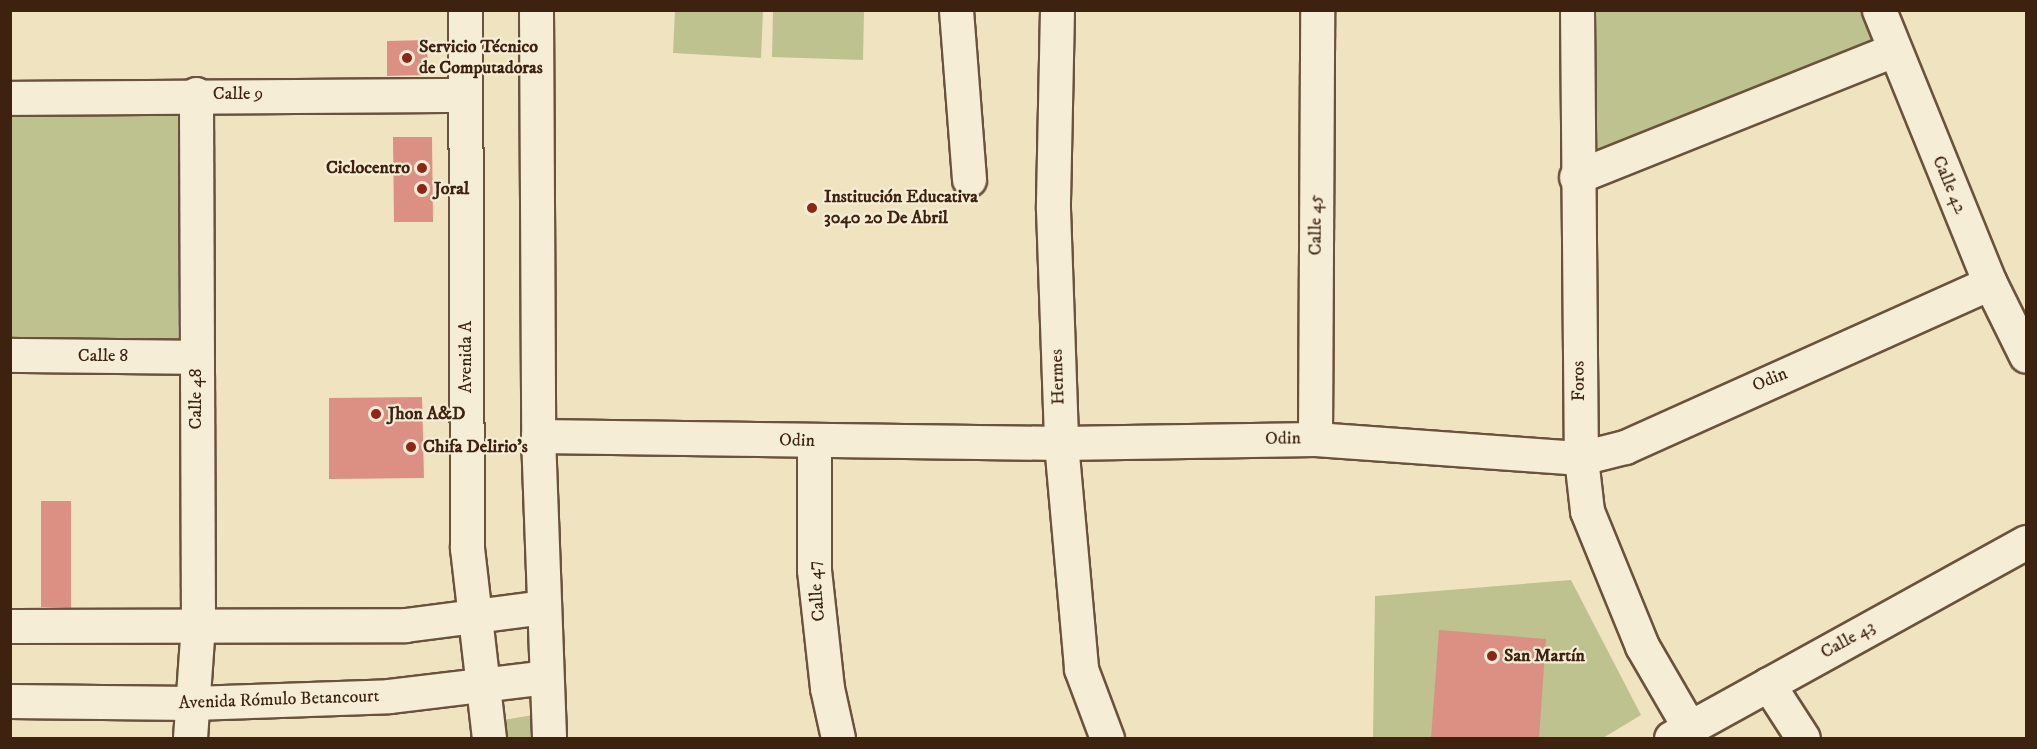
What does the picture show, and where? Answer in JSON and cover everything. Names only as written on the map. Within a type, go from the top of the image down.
[{"type":"street","name":"Avenida A","points":[[465,10],[467,548],[480,684],[489,738]]},
{"type":"street","points":[[536,10],[538,436],[549,738]]},
{"type":"street","points":[[956,10],[969,180]]},
{"type":"street","name":"Hermes","points":[[1057,10],[1053,209],[1060,443],[1081,669],[1107,738]]},
{"type":"street","name":"Calle 45","points":[[1315,439],[1317,10]]},
{"type":"street","name":"Foros","points":[[1577,10],[1575,177],[1581,458],[1587,511],[1618,592],[1680,733]]},
{"type":"street","name":"Calle 42","points":[[1879,10],[1893,50],[1990,283],[2026,356]]},
{"type":"street","points":[[1575,177],[1893,50]]},
{"type":"street","name":"Calle 9","points":[[10,98],[196,94],[465,95]]},
{"type":"street","name":"Calle 48","points":[[190,738],[198,625],[196,94]]},
{"type":"street","name":"Odin","points":[[538,436],[814,442],[1060,443],[1315,439],[1581,458],[1625,447],[1990,283]]},
{"type":"street","name":"Calle 8","points":[[10,355],[196,357]]},
{"type":"street","name":"Calle 47","points":[[814,442],[814,570],[827,688],[838,738]]},
{"type":"street","name":"Calle 43","points":[[1680,733],[2026,542]]},
{"type":"street","points":[[10,626],[405,625],[543,607]]},
{"type":"street","name":"Avenida Rómulo Betancourt","points":[[10,701],[193,703],[388,696],[546,677]]},
{"type":"street","points":[[1768,684],[1803,738]]},
{"type":"green space","points":[[675,11],[763,11],[761,58],[673,53]]},
{"type":"green space","points":[[773,11],[864,11],[863,60],[772,57]]},
{"type":"green space","points":[[1591,11],[1863,11],[1877,46],[1590,158]]},
{"type":"green space","points":[[179,106],[178,340],[11,337],[10,108]]},
{"type":"green space","name":"San Martín","points":[[1571,580],[1641,715],[1603,738],[1373,738],[1375,596]]},
{"type":"green space","points":[[533,715],[539,738],[502,738],[497,721]]},
{"type":"building","name":"Servicio Técnico de Computadoras","points":[[427,40],[428,75],[387,76],[387,41]]},
{"type":"building","points":[[393,137],[432,137],[433,222],[394,222]]},
{"type":"building","points":[[422,397],[424,478],[329,479],[329,398]]},
{"type":"building","points":[[41,501],[71,501],[71,608],[41,607]]},
{"type":"building","points":[[1439,630],[1546,639],[1539,738],[1431,738]]},
{"type":"place","name":"Servicio Técnico de Computadoras","points":[[407,58]]},
{"type":"place","name":"Ciclocentro","points":[[422,168]]},
{"type":"place","name":"Joral","points":[[422,189]]},
{"type":"place","name":"Institución Educativa 3040 20 De Abril","points":[[812,208]]},
{"type":"place","name":"Jhon A&D","points":[[376,414]]},
{"type":"place","name":"Chifa Delirio's","points":[[411,447]]},
{"type":"place","name":"San Martín","points":[[1492,656]]}]
